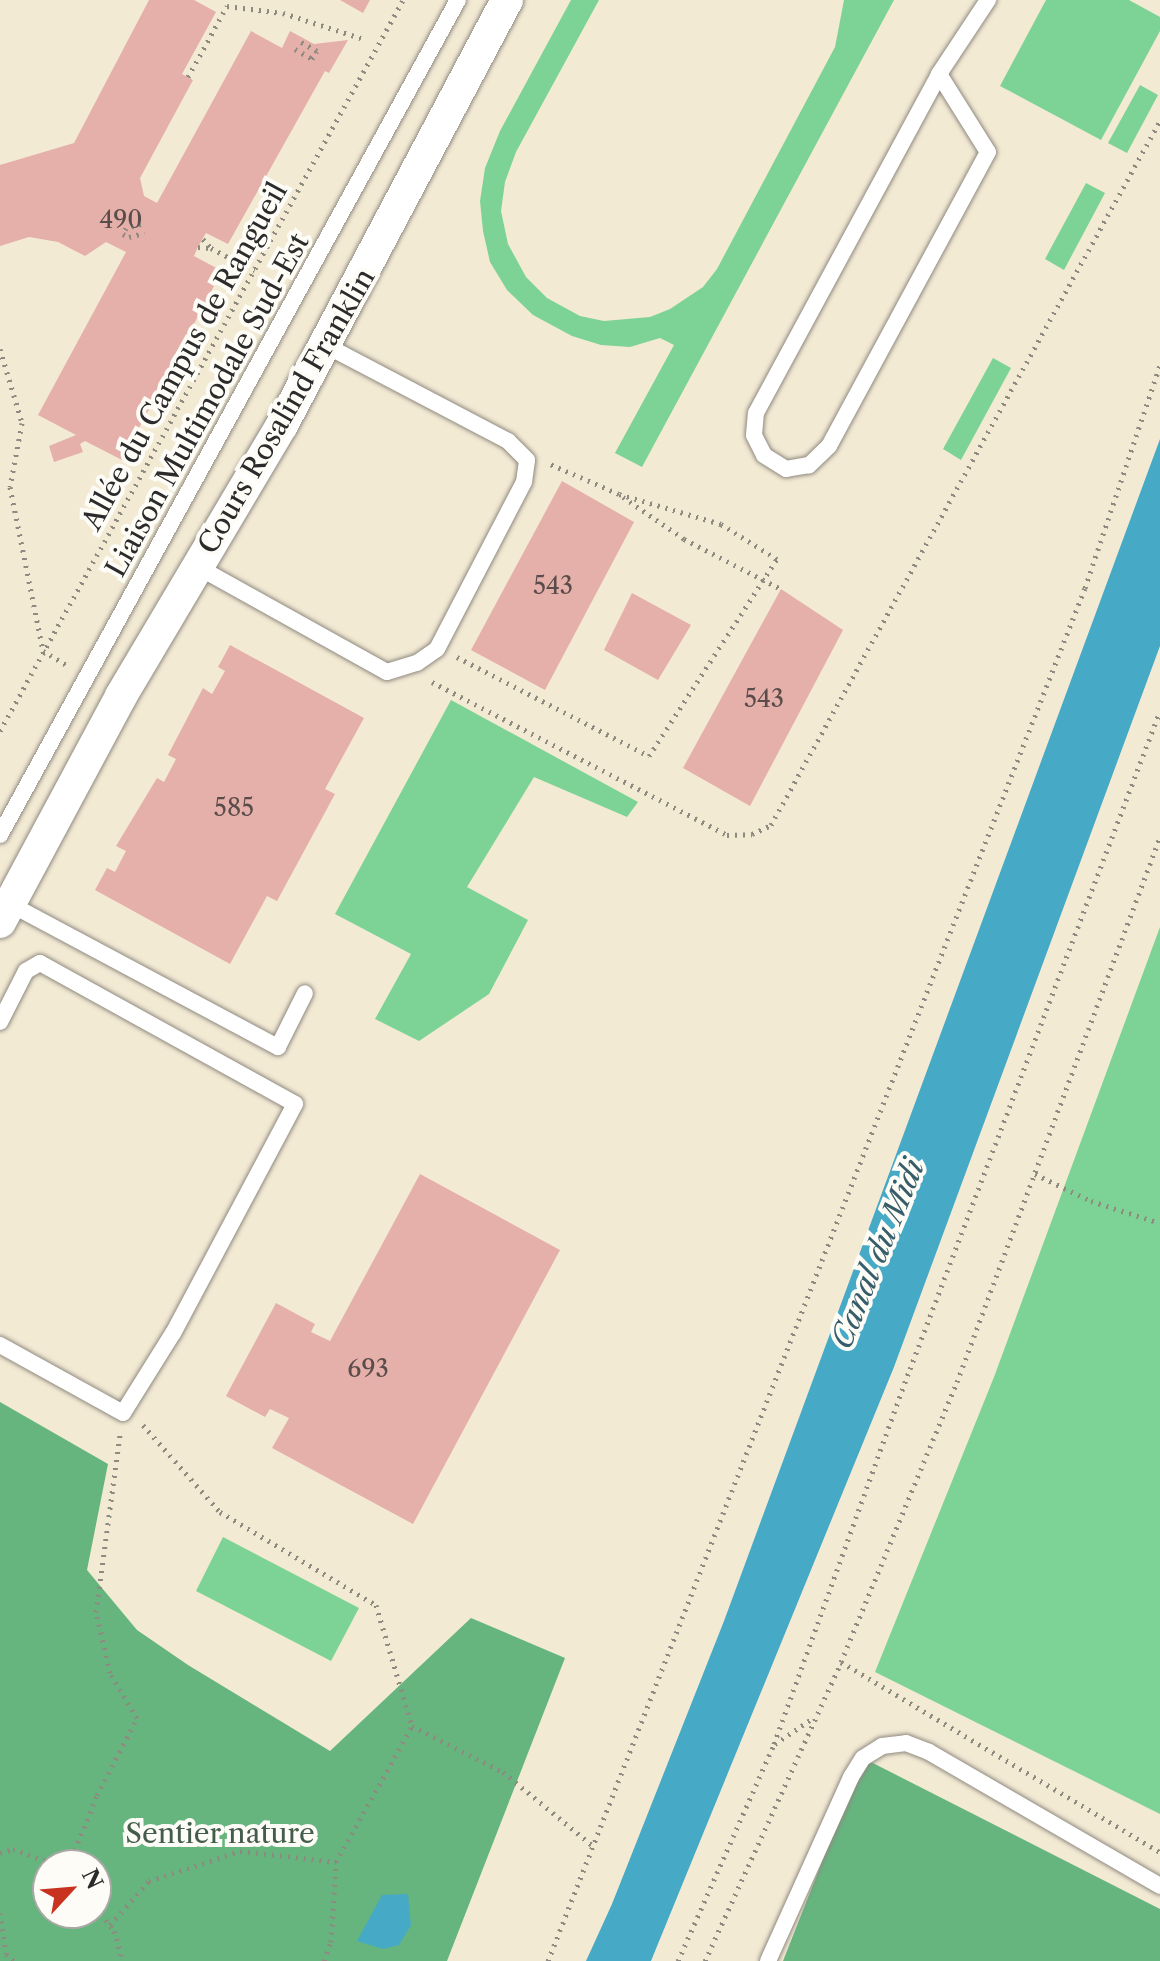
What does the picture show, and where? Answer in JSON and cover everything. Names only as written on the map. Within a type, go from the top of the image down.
[{"type":"street","name":"Cours Rosalind Franklin","points":[[5,913],[55,817],[325,345],[507,0]]},
{"type":"lane","name":"Liaison Multimodale Sud-Est","points":[[0,835],[458,0]]},
{"type":"lane","points":[[939,74],[988,152],[829,446],[809,465],[786,469],[764,455],[754,435],[756,413],[939,74],[988,0]]},
{"type":"lane","points":[[198,567],[387,672],[417,663],[437,649],[524,482],[527,460],[508,441],[325,345]]},
{"type":"lane","points":[[5,913],[278,1047],[305,993]]},
{"type":"lane","points":[[0,1022],[26,971],[40,963],[295,1104],[173,1333],[123,1413],[0,1345]]},
{"type":"lane","points":[[768,1961],[851,1777],[863,1758],[882,1746],[906,1743],[929,1752],[1160,1886]]},
{"type":"path","name":"Allée du Campus de Rangueil","points":[[0,731],[403,0]]},
{"type":"path","points":[[188,77],[227,6],[283,13],[361,38]]},
{"type":"path","points":[[295,49],[312,59],[317,51],[300,41]]},
{"type":"path","points":[[422,677],[727,835],[752,834],[771,825],[1160,121]]},
{"type":"path","points":[[141,224],[126,228],[123,234],[129,237],[144,233]]},
{"type":"path","points":[[203,239],[211,248],[254,271]]},
{"type":"path","points":[[198,247],[211,248]]},
{"type":"path","points":[[0,349],[22,423],[10,487],[43,651],[69,667]]},
{"type":"path","points":[[548,1961],[1085,588],[1160,365]]},
{"type":"path","points":[[446,652],[649,756],[777,559],[721,524],[619,494],[544,461]]},
{"type":"path","points":[[619,494],[684,539],[781,589]]},
{"type":"path","points":[[678,1961],[774,1744],[910,1369],[1160,711]]},
{"type":"path","points":[[705,1961],[841,1662],[957,1382],[1160,837]]},
{"type":"path","points":[[1035,1174],[1091,1201],[1160,1223]]},
{"type":"path","points":[[75,1849],[97,1795],[137,1718],[110,1673],[96,1612],[123,1413],[150,1429],[220,1512],[376,1605],[412,1726],[336,1862],[331,1942],[324,1961]]},
{"type":"path","points":[[841,1662],[1160,1852]]},
{"type":"path","points":[[774,1744],[816,1716]]},
{"type":"path","points":[[412,1726],[503,1772],[593,1846]]},
{"type":"path","points":[[0,1853],[13,1849],[32,1856]]},
{"type":"path","points":[[112,1923],[149,1881],[240,1851],[336,1862]]},
{"type":"path","points":[[0,1913],[6,1954],[14,1961]]},
{"type":"path","points":[[112,1929],[121,1954],[119,1961]]},
{"type":"green space","points":[[571,0],[599,0],[516,152],[505,182],[501,211],[508,244],[526,277],[547,298],[580,316],[604,321],[650,317],[670,309],[703,287],[717,269],[835,47],[844,0],[894,0],[642,467],[615,453],[674,345],[660,338],[630,347],[601,345],[572,336],[533,315],[507,290],[490,262],[483,231],[480,201],[485,168],[500,131]]},
{"type":"green space","points":[[1046,0],[1129,0],[1160,17],[1160,31],[1101,140],[1000,86]]},
{"type":"green space","points":[[1140,85],[1158,95],[1127,153],[1108,143]]},
{"type":"green space","points":[[1086,183],[1105,193],[1064,270],[1045,259]]},
{"type":"green space","points":[[993,358],[1011,368],[961,460],[943,449]]},
{"type":"green space","points":[[451,700],[638,802],[627,817],[534,777],[467,887],[528,920],[489,994],[419,1041],[375,1019],[411,954],[335,914]]},
{"type":"green space","points":[[1160,927],[1160,1814],[875,1672],[994,1377]]},
{"type":"green space","name":"Sentier nature","points":[[0,1402],[108,1464],[87,1570],[137,1630],[188,1665],[330,1751],[471,1618],[565,1658],[447,1961],[0,1961]]},
{"type":"green space","points":[[223,1537],[359,1608],[331,1661],[196,1591]]},
{"type":"green space","points":[[863,1758],[1160,1909],[1160,1961],[783,1961]]},
{"type":"water","name":"Canal du Midi","points":[[1160,439],[1160,646],[894,1367],[651,1961],[586,1961],[612,1904],[724,1621]]},
{"type":"water","points":[[408,1894],[411,1925],[399,1945],[383,1949],[357,1941],[382,1895]]},
{"type":"building","points":[[149,0],[194,0],[216,12],[182,74],[193,80],[140,178],[144,196],[157,203],[251,31],[282,48],[290,31],[314,44],[348,40],[329,73],[325,71],[228,244],[206,233],[198,247],[194,256],[222,271],[122,460],[85,441],[80,444],[83,452],[54,462],[49,446],[76,435],[38,415],[126,252],[106,242],[85,256],[58,242],[29,237],[0,246],[0,165],[74,143]]},
{"type":"building","points":[[340,0],[370,0],[363,13]]},
{"type":"building","points":[[562,481],[634,522],[545,690],[471,650]]},
{"type":"building","points":[[781,589],[843,630],[750,806],[683,768]]},
{"type":"building","points":[[632,593],[691,625],[658,680],[604,650]]},
{"type":"building","points":[[230,645],[364,718],[325,789],[335,794],[277,901],[267,896],[230,964],[95,890],[107,868],[115,872],[126,851],[116,846],[157,778],[164,782],[176,759],[168,755],[203,688],[212,694],[225,671],[218,667]]},
{"type":"building","points":[[420,1174],[560,1250],[413,1524],[272,1448],[289,1418],[270,1409],[265,1417],[226,1396],[276,1303],[315,1324],[311,1332],[330,1341]]}]
